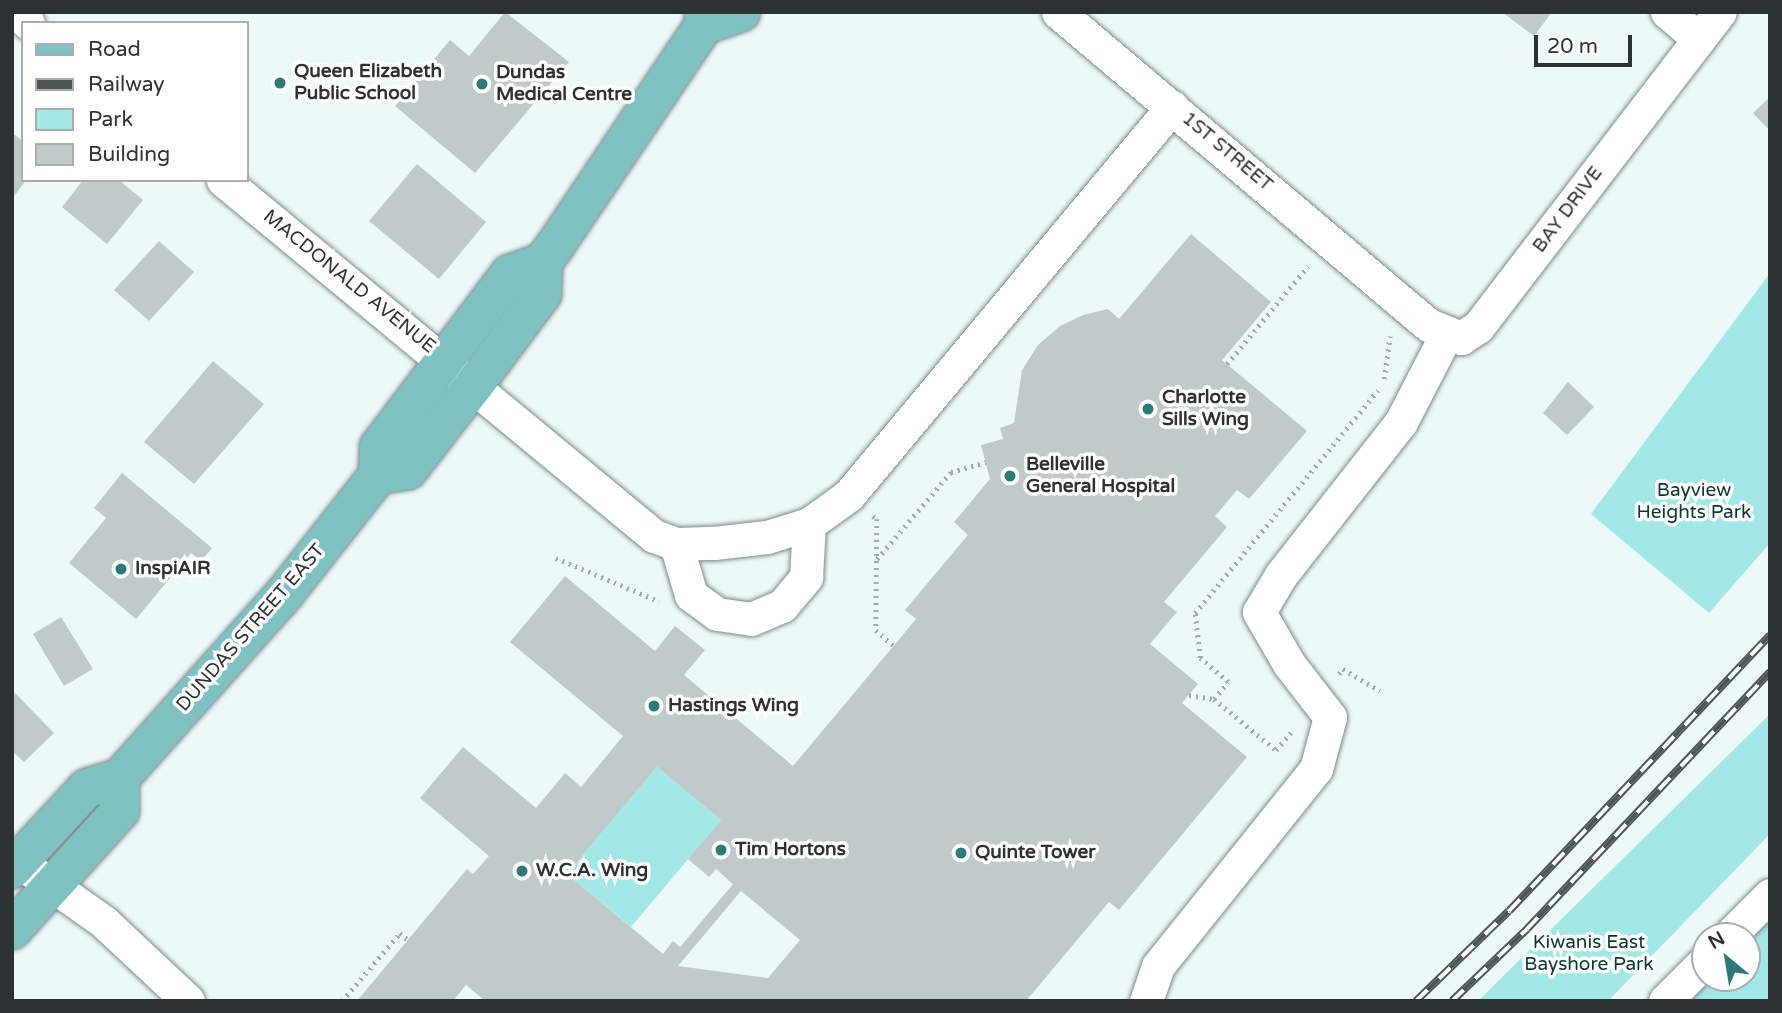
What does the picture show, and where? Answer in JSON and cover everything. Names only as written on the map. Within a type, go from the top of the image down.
[{"type":"main road","points":[[378,475],[408,470],[542,295],[543,262],[704,18],[741,12]]},
{"type":"main road","name":"DUNDAS STREET EAST","points":[[120,778],[282,597],[378,475],[379,447],[510,274],[543,262]]},
{"type":"main road","points":[[12,930],[120,811],[120,778],[87,788],[14,863]]},
{"type":"street","name":"1ST STREET","points":[[1058,12],[1396,293]]},
{"type":"street","points":[[1667,12],[1699,39]]},
{"type":"street","name":"BAY DRIVE","points":[[1446,335],[1461,338],[1478,327],[1720,12]]},
{"type":"street","points":[[809,524],[806,577],[782,606],[751,619],[716,614],[691,595],[676,544],[767,537],[809,524],[849,495],[1172,107]]},
{"type":"street","name":"MACDONALD AVENUE","points":[[225,182],[445,360],[654,536],[676,544]]},
{"type":"street","points":[[1146,1001],[1158,966],[1316,769],[1330,717],[1259,612],[1281,575],[1401,422],[1446,335],[1396,293]]},
{"type":"street","points":[[14,863],[104,922],[188,1001]]},
{"type":"street","points":[[1743,922],[1770,895]]},
{"type":"street","points":[[1665,1001],[1691,975]]},
{"type":"path","points":[[1227,364],[1331,239]]},
{"type":"path","points":[[1214,699],[1227,682],[1200,658],[1194,642],[1195,612],[1383,384],[1396,293]]},
{"type":"path","points":[[877,560],[951,472],[986,462]]},
{"type":"path","points":[[849,495],[877,519],[876,630],[894,646]]},
{"type":"path","points":[[556,558],[663,603]]},
{"type":"path","points":[[1189,695],[1214,699],[1276,750],[1343,669],[1380,691]]},
{"type":"path","points":[[342,1001],[400,933],[408,940]]},
{"type":"green space","name":"Bayview Heights Park","points":[[1770,273],[1770,543],[1709,613],[1591,514]]},
{"type":"green space","name":"Kiwanis East Bayshore Park","points":[[1770,714],[1770,834],[1608,1001],[1478,1001]]},
{"type":"green space","points":[[657,767],[721,820],[631,927],[567,874]]},
{"type":"green space","points":[[1770,915],[1770,1001],[1686,1001],[1695,992],[1761,992],[1761,924]]},
{"type":"building","name":"Dundas Medical Centre","points":[[505,12],[569,62],[475,173],[395,106],[450,40],[469,56]]},
{"type":"building","points":[[1502,12],[1552,12],[1534,36]]},
{"type":"building","points":[[1770,97],[1770,131],[1753,113]]},
{"type":"building","points":[[12,133],[21,140],[21,182],[25,182],[12,199]]},
{"type":"building","points":[[417,164],[486,222],[439,279],[369,221]]},
{"type":"building","points":[[81,182],[121,182],[143,200],[107,244],[62,207]]},
{"type":"building","points":[[1191,234],[1271,302],[1222,360],[1307,431],[1249,499],[1237,490],[1215,516],[1227,527],[1164,602],[1177,612],[1150,644],[1198,684],[1182,703],[1247,757],[1119,910],[1109,902],[1026,1001],[485,1001],[466,985],[453,1001],[357,1001],[467,869],[473,874],[489,856],[420,798],[463,747],[536,808],[565,773],[581,787],[623,736],[510,642],[565,576],[655,651],[675,626],[705,650],[684,675],[793,766],[916,619],[905,610],[968,535],[954,522],[990,479],[981,445],[1003,439],[1000,428],[1014,423],[1022,370],[1038,345],[1060,326],[1083,315],[1108,309],[1119,319]],"holes":[[[657,767],[721,820],[688,859],[709,877],[716,869],[733,884],[680,947],[673,941],[663,954],[567,874]],[[741,891],[800,940],[768,978],[678,966]]]},
{"type":"building","points":[[159,241],[194,272],[149,321],[114,290]]},
{"type":"building","points":[[213,361],[264,404],[194,484],[144,442]]},
{"type":"building","points":[[1568,382],[1594,407],[1567,435],[1543,413]]},
{"type":"building","points":[[122,473],[212,548],[201,561],[191,553],[136,619],[69,563],[106,518],[94,508]]},
{"type":"building","points":[[61,617],[93,669],[64,686],[33,634]]},
{"type":"building","points":[[14,692],[54,733],[24,762],[12,751]]},
{"type":"railway","points":[[1416,1001],[1509,911],[1770,635]]},
{"type":"railway","points":[[1452,1001],[1527,929],[1770,672]]},
{"type":"place","name":"Queen Elizabeth Public School","points":[[280,83]]},
{"type":"place","name":"Dundas Medical Centre","points":[[482,84]]},
{"type":"place","name":"Charlotte Sills Wing","points":[[1148,409]]},
{"type":"place","name":"Belleville General Hospital","points":[[1010,476]]},
{"type":"place","name":"InspiAIR","points":[[121,569]]},
{"type":"place","name":"Hastings Wing","points":[[654,706]]},
{"type":"place","name":"Tim Hortons","points":[[721,850]]},
{"type":"place","name":"Quinte Tower","points":[[961,853]]},
{"type":"place","name":"W.C.A. Wing","points":[[522,871]]}]
